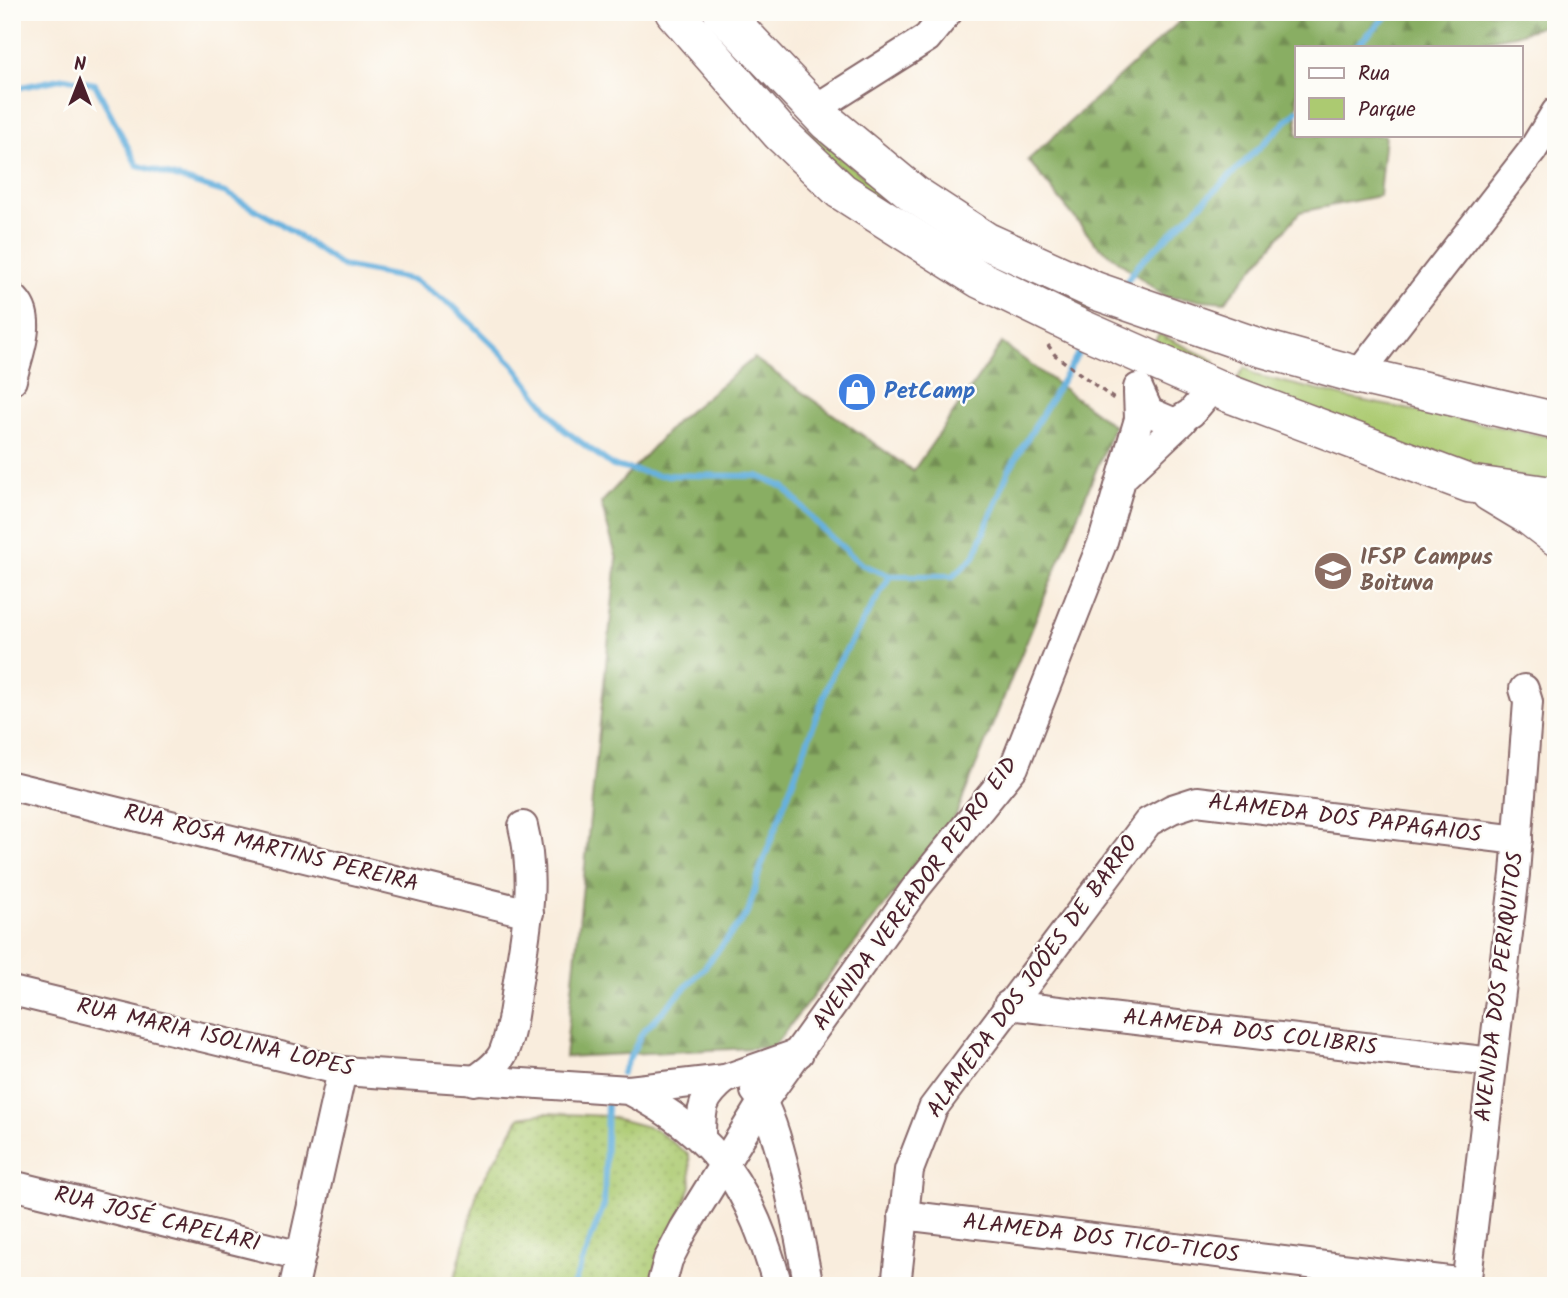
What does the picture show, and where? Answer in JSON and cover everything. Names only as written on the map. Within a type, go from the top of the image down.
[{"type":"main road","points":[[674,12],[780,133],[841,191],[979,279],[1213,387],[1470,484],[1501,499],[1556,537]]},
{"type":"main road","points":[[722,12],[815,109],[914,194],[985,241],[1096,291],[1261,348],[1359,376],[1556,422]]},
{"type":"main road","points":[[1132,350],[1147,332],[1155,312]]},
{"type":"main road","points":[[1213,387],[1226,362],[1224,334]]},
{"type":"main road","points":[[1470,484],[1556,496]]},
{"type":"street","points":[[815,109],[927,38],[948,12]]},
{"type":"street","points":[[1359,376],[1532,151],[1556,111]]},
{"type":"street","points":[[12,380],[26,318],[17,300]]},
{"type":"street","name":"AVENIDA VEREADOR PEDRO EID","points":[[661,1286],[668,1260],[724,1163],[764,1101],[915,889],[1014,767],[1103,541],[1139,419],[1132,350]]},
{"type":"street","name":"AVENIDA VEREADOR PEDRO EID","points":[[1122,478],[1182,421],[1213,387]]},
{"type":"street","points":[[1138,393],[1149,412],[1156,418],[1175,423],[1182,421]]},
{"type":"street","name":"AVENIDA DOS PERIQUITOS","points":[[1466,1284],[1518,840],[1528,702],[1524,689]]},
{"type":"street","name":"RUA ROSA MARTINS PEREIRA","points":[[12,786],[529,913]]},
{"type":"street","name":"ALAMEDA DOS PAPAGAIOS","points":[[1172,808],[1197,801],[1518,840]]},
{"type":"street","name":"ALAMEDA DOS JOÕES DE BARRO","points":[[895,1286],[909,1170],[933,1108],[1148,822],[1172,808]]},
{"type":"street","points":[[474,1081],[490,1070],[504,1053],[529,913],[531,859],[523,826]]},
{"type":"street","name":"RUA MARIA ISOLINA LOPES","points":[[12,991],[342,1071],[629,1090],[725,1079],[799,1053]]},
{"type":"street","name":"ALAMEDA DOS COLIBRIS","points":[[1008,1005],[1492,1062]]},
{"type":"street","points":[[294,1286],[342,1071]]},
{"type":"street","points":[[701,1137],[704,1101],[708,1093],[725,1079],[752,1089],[764,1101],[782,1161],[808,1279],[777,1282]]},
{"type":"street","name":"RUA MARIA ISOLINA LOPES","points":[[629,1090],[657,1104],[701,1137],[724,1163],[758,1220],[777,1282]]},
{"type":"street","name":"RUA JOSÉ CAPELARI","points":[[12,1185],[302,1256]]},
{"type":"street","name":"ALAMEDA DOS TICO-TICOS","points":[[903,1215],[1466,1284]]},
{"type":"path","points":[[1058,357],[1080,372]]},
{"type":"green space","points":[[1190,12],[1556,12],[1556,22],[1515,35],[1455,46],[1295,46],[1295,136],[1385,136],[1379,196],[1300,212],[1225,302],[1165,297],[1095,243],[1028,160]]},
{"type":"green space","points":[[803,125],[877,188],[936,229],[1090,304],[1085,320],[878,202],[798,130]]},
{"type":"green space","points":[[1159,334],[1215,361],[1211,369],[1153,344]]},
{"type":"green space","points":[[1002,343],[1114,426],[956,815],[773,1047],[565,1057],[617,559],[601,503],[676,422],[754,358],[913,471]]},
{"type":"green space","points":[[1245,367],[1255,375],[1354,399],[1556,438],[1556,485],[1397,450],[1234,383]]},
{"type":"green space","points":[[546,1113],[607,1116],[655,1129],[689,1155],[691,1186],[653,1286],[453,1286],[478,1189],[520,1117]]},
{"type":"waterway","points":[[1356,46],[1391,12]]},
{"type":"waterway","points":[[12,89],[65,78],[95,84],[137,165],[226,193],[281,224],[342,266],[414,280],[454,307],[513,364],[563,429],[613,466],[658,475],[758,476],[784,487],[822,529],[861,564],[890,576],[953,576],[974,557],[1009,470],[1085,342]]},
{"type":"waterway","points":[[1123,287],[1137,266],[1295,113]]},
{"type":"waterway","points":[[622,1073],[642,1033],[704,968],[748,913],[760,870],[833,672],[890,576]]},
{"type":"waterway","points":[[573,1286],[604,1205],[607,1105]]},
{"type":"place","name":"PetCamp","points":[[857,392]]},
{"type":"place","name":"IFSP Campus Boituva","points":[[1333,571]]}]
